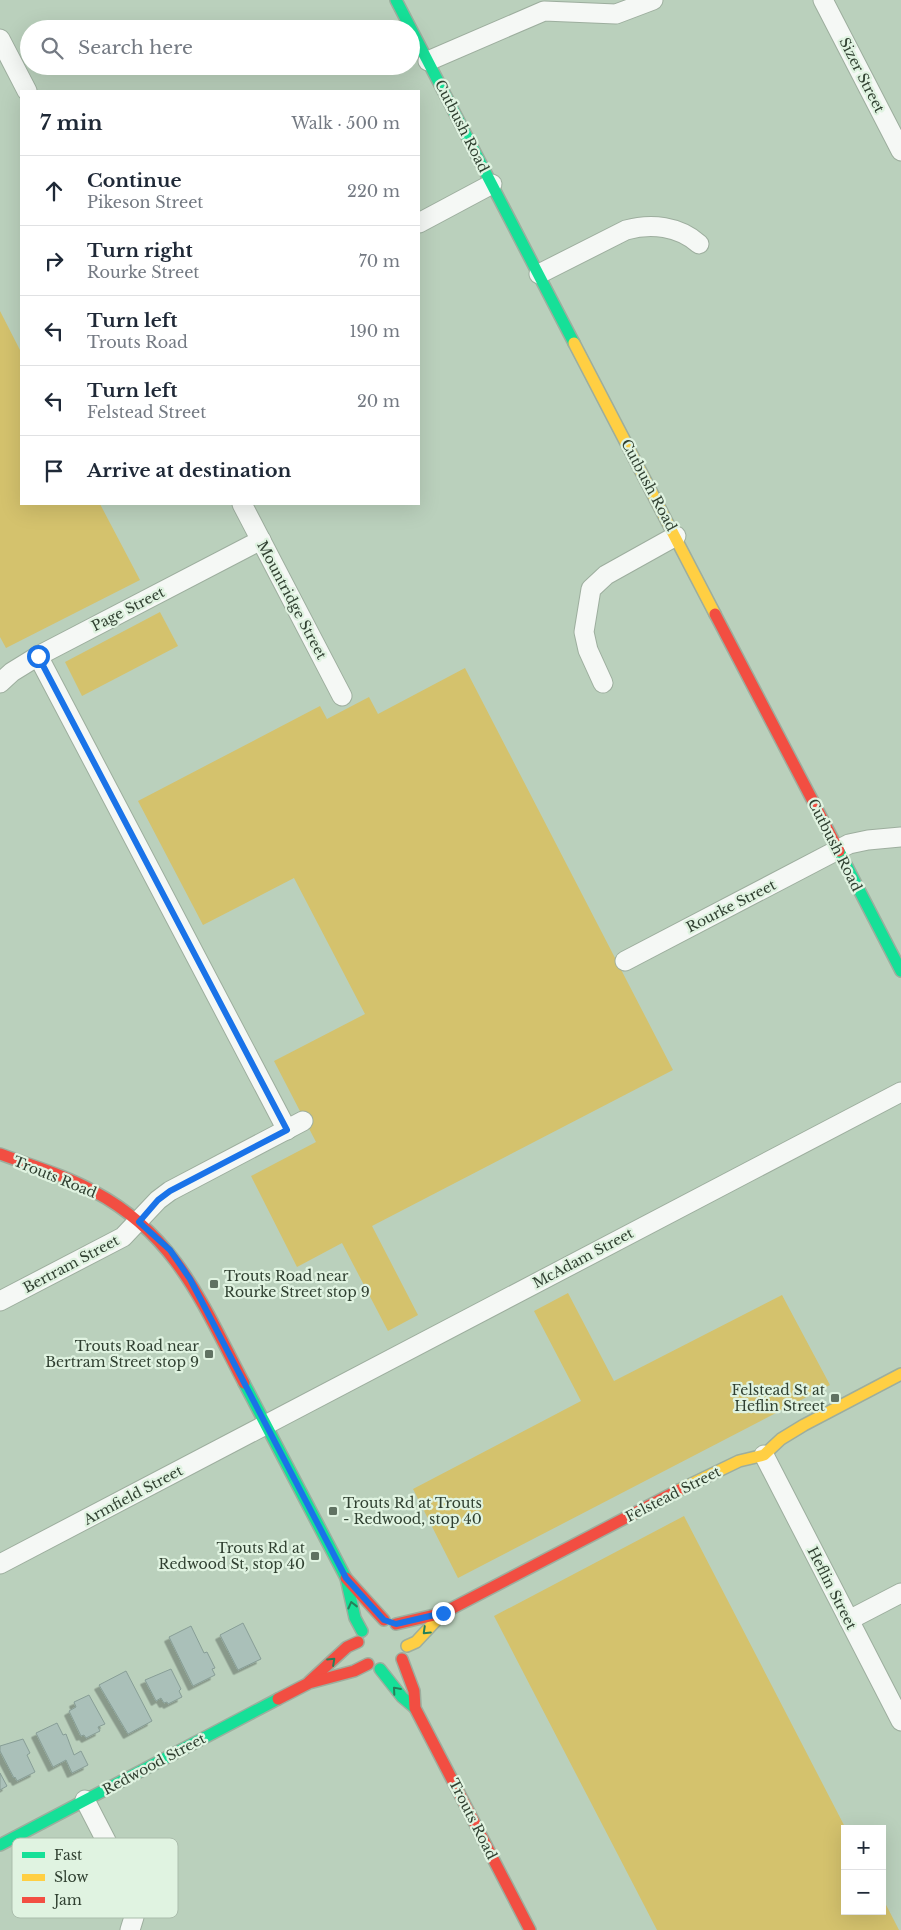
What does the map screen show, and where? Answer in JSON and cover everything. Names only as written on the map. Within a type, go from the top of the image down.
[{"type":"street","name":"Cutbush Road","points":[[396,0],[406,20]]},
{"type":"street","points":[[428,61],[543,6],[616,14],[653,0]]},
{"type":"street","name":"Sizer Street","points":[[823,0],[901,151]]},
{"type":"street","points":[[0,39],[26,90]]},
{"type":"street","name":"Cutbush Road","points":[[420,46],[901,971]]},
{"type":"street","points":[[420,222],[492,184]]},
{"type":"street","points":[[539,274],[626,230],[636,227],[676,230],[699,244]]},
{"type":"street","name":"Mountridge Street","points":[[243,505],[342,696]]},
{"type":"street","points":[[604,683],[588,650],[584,632],[591,589],[606,575],[676,536]]},
{"type":"street","name":"Page Street","points":[[0,683],[12,672],[38,656],[261,540]]},
{"type":"street","points":[[38,656],[295,1126],[170,1191],[158,1200],[139,1222]]},
{"type":"street","name":"Rourke Street","points":[[624,961],[849,844],[901,837]]},
{"type":"street","name":"McAdam Street","points":[[266,1424],[901,1092]]},
{"type":"street","name":"Trouts Road","points":[[0,1154],[93,1190],[139,1222],[170,1250],[190,1279],[346,1578],[384,1620]]},
{"type":"street","name":"Bertram Street","points":[[0,1302],[123,1237],[139,1222]]},
{"type":"street","name":"Felstead Street","points":[[396,1624],[443,1613],[716,1471],[739,1461],[764,1455],[781,1439],[804,1425],[901,1374]]},
{"type":"street","name":"Armfield Street","points":[[0,1564],[266,1424]]},
{"type":"street","name":"Heflin Street","points":[[764,1455],[901,1721]]},
{"type":"street","name":"Trouts Road","points":[[346,1578],[360,1636]]},
{"type":"street","points":[[849,1620],[901,1593]]},
{"type":"street","name":"Felstead Street","points":[[407,1646],[416,1642],[443,1613]]},
{"type":"street","points":[[384,1620],[396,1624],[402,1630],[407,1646],[402,1660],[388,1668],[380,1669],[368,1664],[360,1654],[360,1636],[375,1621],[384,1620]]},
{"type":"street","name":"Redwood Street","points":[[309,1683],[360,1636]]},
{"type":"street","name":"Trouts Road","points":[[402,1660],[414,1691],[416,1708],[530,1930]]},
{"type":"street","name":"Redwood Street","points":[[0,1844],[309,1683],[354,1671],[368,1664]]},
{"type":"street","name":"Trouts Road","points":[[380,1669],[402,1697],[416,1708]]},
{"type":"street","points":[[85,1800],[105,1838]]},
{"type":"street","points":[[130,1930],[134,1918]]},
{"type":"shaded area","points":[[0,311],[20,350],[20,505],[101,505],[140,580],[6,648],[0,637]]},
{"type":"shaded area","points":[[160,612],[178,646],[82,696],[65,662]]},
{"type":"shaded area","points":[[465,668],[673,1070],[372,1226],[418,1315],[388,1331],[342,1243],[297,1267],[251,1176],[316,1142],[274,1061],[365,1014],[294,878],[203,925],[138,801],[320,706],[327,719],[369,697],[378,714]]},
{"type":"shaded area","points":[[568,1293],[614,1381],[782,1295],[830,1385],[458,1578],[413,1489],[581,1401],[534,1311]]},
{"type":"shaded area","points":[[684,1516],[844,1825],[841,1825],[841,1915],[886,1915],[886,1905],[899,1930],[657,1930],[494,1616]]},
{"type":"building","points":[[243,1623],[261,1659],[238,1670],[220,1635]]},
{"type":"building","points":[[191,1626],[204,1653],[207,1652],[215,1668],[212,1669],[215,1675],[193,1686],[169,1637]]},
{"type":"building","points":[[171,1669],[181,1689],[179,1691],[182,1697],[168,1704],[167,1702],[164,1703],[161,1698],[156,1701],[145,1680]]},
{"type":"building","points":[[126,1671],[152,1721],[128,1734],[99,1685]]},
{"type":"building","points":[[89,1695],[105,1724],[98,1727],[100,1731],[86,1738],[84,1735],[81,1736],[69,1711],[76,1707],[74,1702]]},
{"type":"building","points":[[57,1723],[63,1735],[66,1734],[74,1755],[81,1751],[88,1765],[72,1773],[66,1760],[53,1767],[36,1733]]},
{"type":"building","points":[[23,1739],[30,1753],[27,1755],[35,1772],[17,1781],[0,1751],[0,1746]]},
{"type":"building","points":[[0,1773],[7,1786],[0,1790]]},
{"type":"traffic: fast","points":[[396,0],[406,20]]},
{"type":"traffic: fast","points":[[420,46],[574,343]]},
{"type":"traffic: fast","points":[[839,851],[901,971]]},
{"type":"traffic: fast","points":[[244,1383],[346,1578],[355,1618],[362,1631]]},
{"type":"traffic: fast","points":[[380,1669],[402,1697],[415,1708]]},
{"type":"traffic: fast","points":[[13,1838],[278,1699]]},
{"type":"traffic: fast","points":[[0,1845],[12,1839]]},
{"type":"traffic: slow","points":[[574,343],[715,614]]},
{"type":"traffic: slow","points":[[679,1490],[739,1461],[764,1455],[781,1439],[804,1425],[901,1374]]},
{"type":"traffic: slow","points":[[407,1646],[416,1642],[443,1613]]},
{"type":"traffic: jam","points":[[715,614],[839,851]]},
{"type":"traffic: jam","points":[[0,1154],[84,1186],[123,1210],[147,1229],[185,1275],[215,1326],[244,1383]]},
{"type":"traffic: jam","points":[[396,1624],[443,1613],[679,1490]]},
{"type":"traffic: jam","points":[[346,1578],[384,1620]]},
{"type":"traffic: jam","points":[[309,1682],[347,1647],[358,1642]]},
{"type":"traffic: jam","points":[[402,1659],[414,1691],[415,1708],[530,1930]]},
{"type":"traffic: jam","points":[[278,1699],[309,1683],[354,1671],[368,1664]]},
{"type":"place","name":"Trouts Road near Rourke Street stop 9","points":[[214,1284]]},
{"type":"place","name":"Trouts Road near Bertram Street stop 9","points":[[209,1354]]},
{"type":"place","name":"Felstead St at Heflin Street","points":[[835,1398]]},
{"type":"place","name":"Trouts Rd at Trouts - Redwood, stop 40","points":[[333,1511]]},
{"type":"place","name":"Trouts Rd at Redwood St, stop 40","points":[[315,1556]]},
{"type":"route","points":[[38,656],[287,1130],[170,1191],[158,1200],[139,1222],[170,1250],[190,1279],[346,1578],[378,1611],[384,1620],[396,1624],[443,1613]]}]
